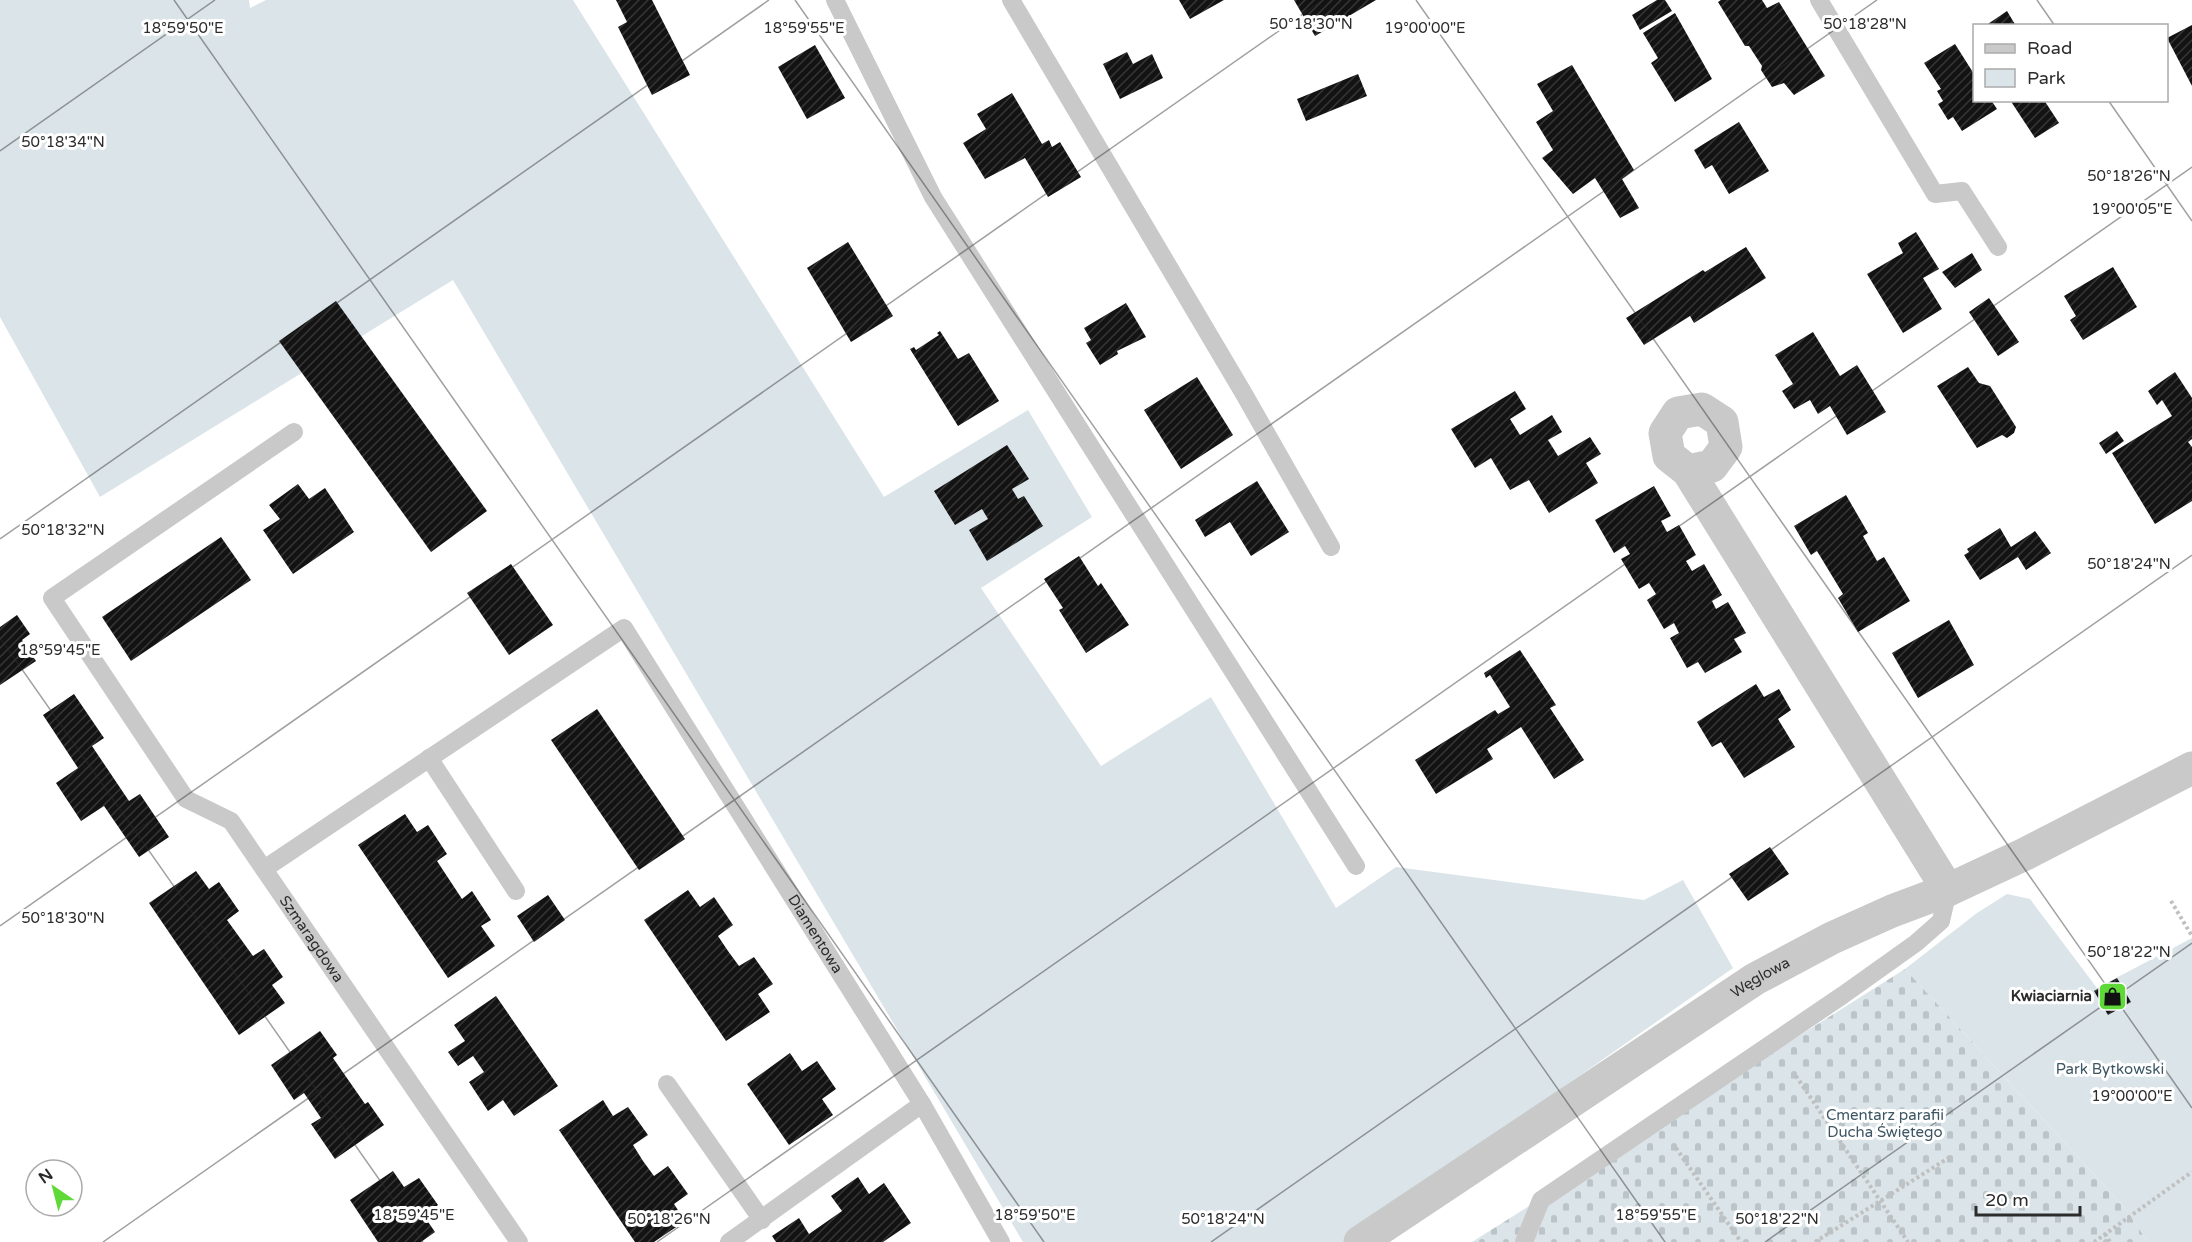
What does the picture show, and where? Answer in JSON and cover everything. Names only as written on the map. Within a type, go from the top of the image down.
[{"type":"street","points":[[1688,471],[1948,890]]},
{"type":"street","name":"Węglowa","points":[[1360,1242],[1755,979],[1832,938],[1892,911],[1948,890],[2192,768]]},
{"type":"lane","points":[[835,0],[933,197],[1356,866]]},
{"type":"lane","points":[[1011,0],[1244,394],[1330,547]]},
{"type":"lane","points":[[1819,0],[1935,194],[1962,191],[1998,248]]},
{"type":"lane","name":"Szmaragdowa","points":[[294,432],[52,598],[186,799],[231,821],[519,1242]]},
{"type":"lane","name":"Diamentowa","points":[[429,758],[624,628],[922,1104],[1001,1242]]},
{"type":"lane","points":[[264,869],[429,758],[516,891]]},
{"type":"lane","points":[[1524,1242],[1541,1200],[1916,943],[1941,921],[1948,890]]},
{"type":"lane","points":[[667,1084],[762,1220]]},
{"type":"lane","points":[[729,1242],[922,1104]]},
{"type":"path","points":[[2171,901],[2192,936]]},
{"type":"path","points":[[1796,1076],[1908,1242]]},
{"type":"path","points":[[1676,1148],[1741,1242]]},
{"type":"path","points":[[1815,1242],[1950,1157]]},
{"type":"path","points":[[2094,1242],[2192,1172]]},
{"type":"path","points":[[2105,1234],[2110,1242]]},
{"type":"green space","points":[[0,0],[249,0],[250,8],[266,0],[573,0],[884,497],[1028,410],[1092,517],[981,588],[1101,766],[1211,697],[1336,908],[1396,867],[1644,900],[1683,880],[1733,968],[1343,1242],[1023,1242],[453,280],[100,497],[0,317]]},
{"type":"green space","name":"Park Bytkowski","points":[[2007,894],[2030,899],[2097,988],[2192,938],[2192,1242],[2148,1242],[2124,1207],[1905,969],[1977,913]]},
{"type":"green space","name":"Cmentarz parafii Ducha Świętego","points":[[1905,969],[2124,1207],[2148,1242],[1472,1242]]},
{"type":"building","points":[[616,0],[652,0],[690,75],[652,95],[618,27],[627,22]]},
{"type":"building","points":[[1179,0],[1224,0],[1190,19]]},
{"type":"building","points":[[1294,0],[1376,0],[1315,36]]},
{"type":"building","points":[[1657,0],[1665,0],[1672,11],[1640,30],[1632,15]]},
{"type":"building","points":[[1721,0],[1762,0],[1767,8],[1779,2],[1825,76],[1794,95],[1784,83],[1772,87],[1761,70],[1762,66],[1749,46],[1745,46],[1718,2]]},
{"type":"building","points":[[2007,11],[2015,24],[1988,24]]},
{"type":"building","points":[[1675,13],[1712,79],[1675,102],[1651,63],[1658,58],[1643,33]]},
{"type":"building","points":[[2192,25],[2192,86],[2168,40],[2168,37]]},
{"type":"building","points":[[1955,44],[1973,72],[1973,102],[1992,102],[1997,109],[1962,131],[1953,117],[1948,120],[1938,104],[1943,101],[1937,91],[1941,89],[1924,63]]},
{"type":"building","points":[[815,45],[845,98],[807,119],[778,67]]},
{"type":"building","points":[[1127,52],[1133,64],[1152,54],[1163,78],[1120,99],[1103,64]]},
{"type":"building","points":[[1572,65],[1634,170],[1622,179],[1639,208],[1620,218],[1595,178],[1573,194],[1542,158],[1553,150],[1536,122],[1553,111],[1537,84]]},
{"type":"building","points":[[1358,74],[1367,96],[1306,121],[1297,99]]},
{"type":"building","points":[[1012,93],[1042,144],[1049,140],[1052,147],[1060,142],[1081,177],[1048,197],[1025,158],[985,179],[963,143],[986,129],[977,114]]},
{"type":"building","points":[[2011,102],[2045,102],[2059,123],[2035,138]]},
{"type":"building","points":[[1739,122],[1769,171],[1729,194],[1712,165],[1705,169],[1694,150]]},
{"type":"building","points":[[1916,232],[1939,269],[1923,278],[1942,309],[1903,333],[1867,274],[1903,253],[1898,243]]},
{"type":"building","points":[[848,242],[893,316],[851,342],[807,268]]},
{"type":"building","points":[[1746,247],[1766,278],[1694,323],[1690,316],[1644,345],[1626,318],[1703,270],[1705,272]]},
{"type":"building","points":[[1972,253],[1982,270],[1955,288],[1942,272]]},
{"type":"building","points":[[2113,267],[2137,307],[2083,340],[2070,320],[2076,316],[2064,296]]},
{"type":"building","points":[[1989,298],[2019,342],[1998,356],[1969,312]]},
{"type":"building","points":[[336,301],[487,511],[431,552],[279,341]]},
{"type":"building","points":[[1126,303],[1146,337],[1117,351],[1118,354],[1100,365],[1086,343],[1091,340],[1084,328]]},
{"type":"building","points":[[940,331],[958,359],[969,353],[999,401],[958,426],[910,349],[914,347],[916,350],[939,335],[937,333]]},
{"type":"building","points":[[1813,332],[1840,376],[1857,365],[1886,412],[1847,435],[1830,406],[1818,414],[1810,400],[1794,409],[1782,391],[1793,384],[1775,355]]},
{"type":"building","points":[[1968,367],[1979,383],[1990,386],[2016,427],[2014,433],[2007,438],[2002,435],[1977,448],[1937,386]]},
{"type":"building","points":[[2175,372],[2192,398],[2192,439],[2188,442],[2192,447],[2192,501],[2155,524],[2112,453],[2172,416],[2162,400],[2157,405],[2148,391]]},
{"type":"building","points":[[1197,377],[1233,435],[1181,469],[1144,410]]},
{"type":"building","points":[[1515,391],[1526,409],[1510,419],[1520,435],[1552,415],[1562,432],[1548,440],[1558,456],[1590,437],[1601,454],[1586,463],[1598,483],[1549,513],[1529,480],[1510,490],[1491,458],[1475,468],[1451,429]]},
{"type":"building","points":[[2117,431],[2124,441],[2106,454],[2099,443]]},
{"type":"building","points":[[1007,445],[1029,479],[1012,489],[1018,499],[1024,496],[1043,526],[987,561],[969,530],[988,519],[982,509],[955,525],[934,491]]},
{"type":"building","points":[[1257,481],[1289,532],[1251,556],[1230,522],[1205,537],[1195,520]]},
{"type":"building","points":[[298,484],[309,499],[325,488],[354,532],[293,574],[263,530],[280,519],[269,505]]},
{"type":"building","points":[[1654,486],[1671,516],[1661,521],[1667,532],[1679,525],[1696,555],[1686,561],[1692,571],[1704,564],[1722,595],[1712,601],[1716,609],[1728,602],[1746,633],[1734,639],[1742,652],[1705,673],[1698,662],[1687,668],[1670,638],[1679,633],[1674,623],[1664,629],[1647,600],[1656,594],[1649,583],[1639,589],[1621,559],[1630,554],[1625,546],[1614,553],[1595,520]]},
{"type":"building","points":[[1846,495],[1868,533],[1863,536],[1877,561],[1884,557],[1910,601],[1858,632],[1838,598],[1843,594],[1817,551],[1811,555],[1794,526]]},
{"type":"building","points":[[2000,528],[2011,547],[2035,531],[2051,553],[2026,570],[2018,557],[1980,580],[1964,555],[1969,552],[1967,549]]},
{"type":"building","points":[[221,537],[251,580],[131,661],[102,617]]},
{"type":"building","points":[[1079,556],[1098,586],[1101,583],[1129,625],[1086,653],[1059,610],[1063,608],[1044,579]]},
{"type":"building","points":[[511,564],[553,625],[509,655],[467,593]]},
{"type":"building","points":[[17,615],[30,634],[22,640],[36,661],[0,685],[0,627]]},
{"type":"building","points":[[1949,620],[1974,665],[1918,698],[1892,653]]},
{"type":"building","points":[[1520,650],[1556,705],[1550,708],[1584,760],[1554,779],[1521,727],[1487,749],[1493,759],[1436,794],[1415,760],[1495,710],[1498,714],[1510,707],[1490,675],[1486,678],[1484,673]]},
{"type":"building","points":[[1756,684],[1764,697],[1779,689],[1791,710],[1778,719],[1795,747],[1744,778],[1721,742],[1712,747],[1697,722]]},
{"type":"building","points":[[74,694],[104,738],[92,746],[129,801],[140,794],[169,837],[139,857],[104,806],[81,821],[56,783],[78,768],[43,715]]},
{"type":"building","points":[[597,709],[685,839],[639,870],[551,740]]},
{"type":"building","points":[[405,814],[417,832],[428,825],[447,854],[437,861],[462,899],[472,891],[491,920],[481,926],[495,946],[448,978],[358,845]]},
{"type":"building","points":[[1770,847],[1789,874],[1748,901],[1729,874]]},
{"type":"building","points":[[196,871],[209,889],[219,882],[239,911],[227,920],[253,956],[264,949],[283,977],[272,985],[285,1003],[239,1035],[149,903]]},
{"type":"building","points":[[688,890],[700,907],[714,897],[733,925],[718,936],[728,951],[739,966],[754,957],[773,984],[758,994],[770,1012],[726,1041],[644,920]]},
{"type":"building","points":[[548,895],[565,920],[534,942],[517,916]]},
{"type":"building","name":"Kwiaciarnia","points":[[2117,978],[2131,1002],[2108,1015],[2094,991]]},
{"type":"building","points":[[496,996],[558,1086],[514,1116],[503,1100],[488,1111],[469,1082],[484,1072],[473,1056],[458,1066],[448,1052],[465,1041],[454,1025]]},
{"type":"building","points":[[320,1031],[337,1055],[333,1058],[365,1104],[368,1102],[384,1125],[335,1159],[311,1124],[321,1118],[304,1093],[294,1100],[271,1065]]},
{"type":"building","points":[[790,1053],[802,1071],[817,1061],[836,1089],[822,1099],[833,1115],[789,1145],[747,1084]]},
{"type":"building","points":[[603,1100],[613,1116],[628,1107],[648,1135],[633,1145],[643,1161],[654,1176],[668,1166],[688,1194],[674,1204],[685,1221],[654,1242],[635,1242],[559,1130]]},
{"type":"building","points":[[393,1171],[404,1187],[419,1178],[438,1205],[424,1216],[435,1232],[421,1242],[378,1242],[350,1200]]},
{"type":"building","points":[[858,1177],[869,1194],[884,1183],[911,1223],[883,1242],[776,1242],[772,1236],[799,1218],[809,1234],[842,1211],[831,1196]]},
{"type":"place","name":"Kwiaciarnia","points":[[2113,996]]}]
